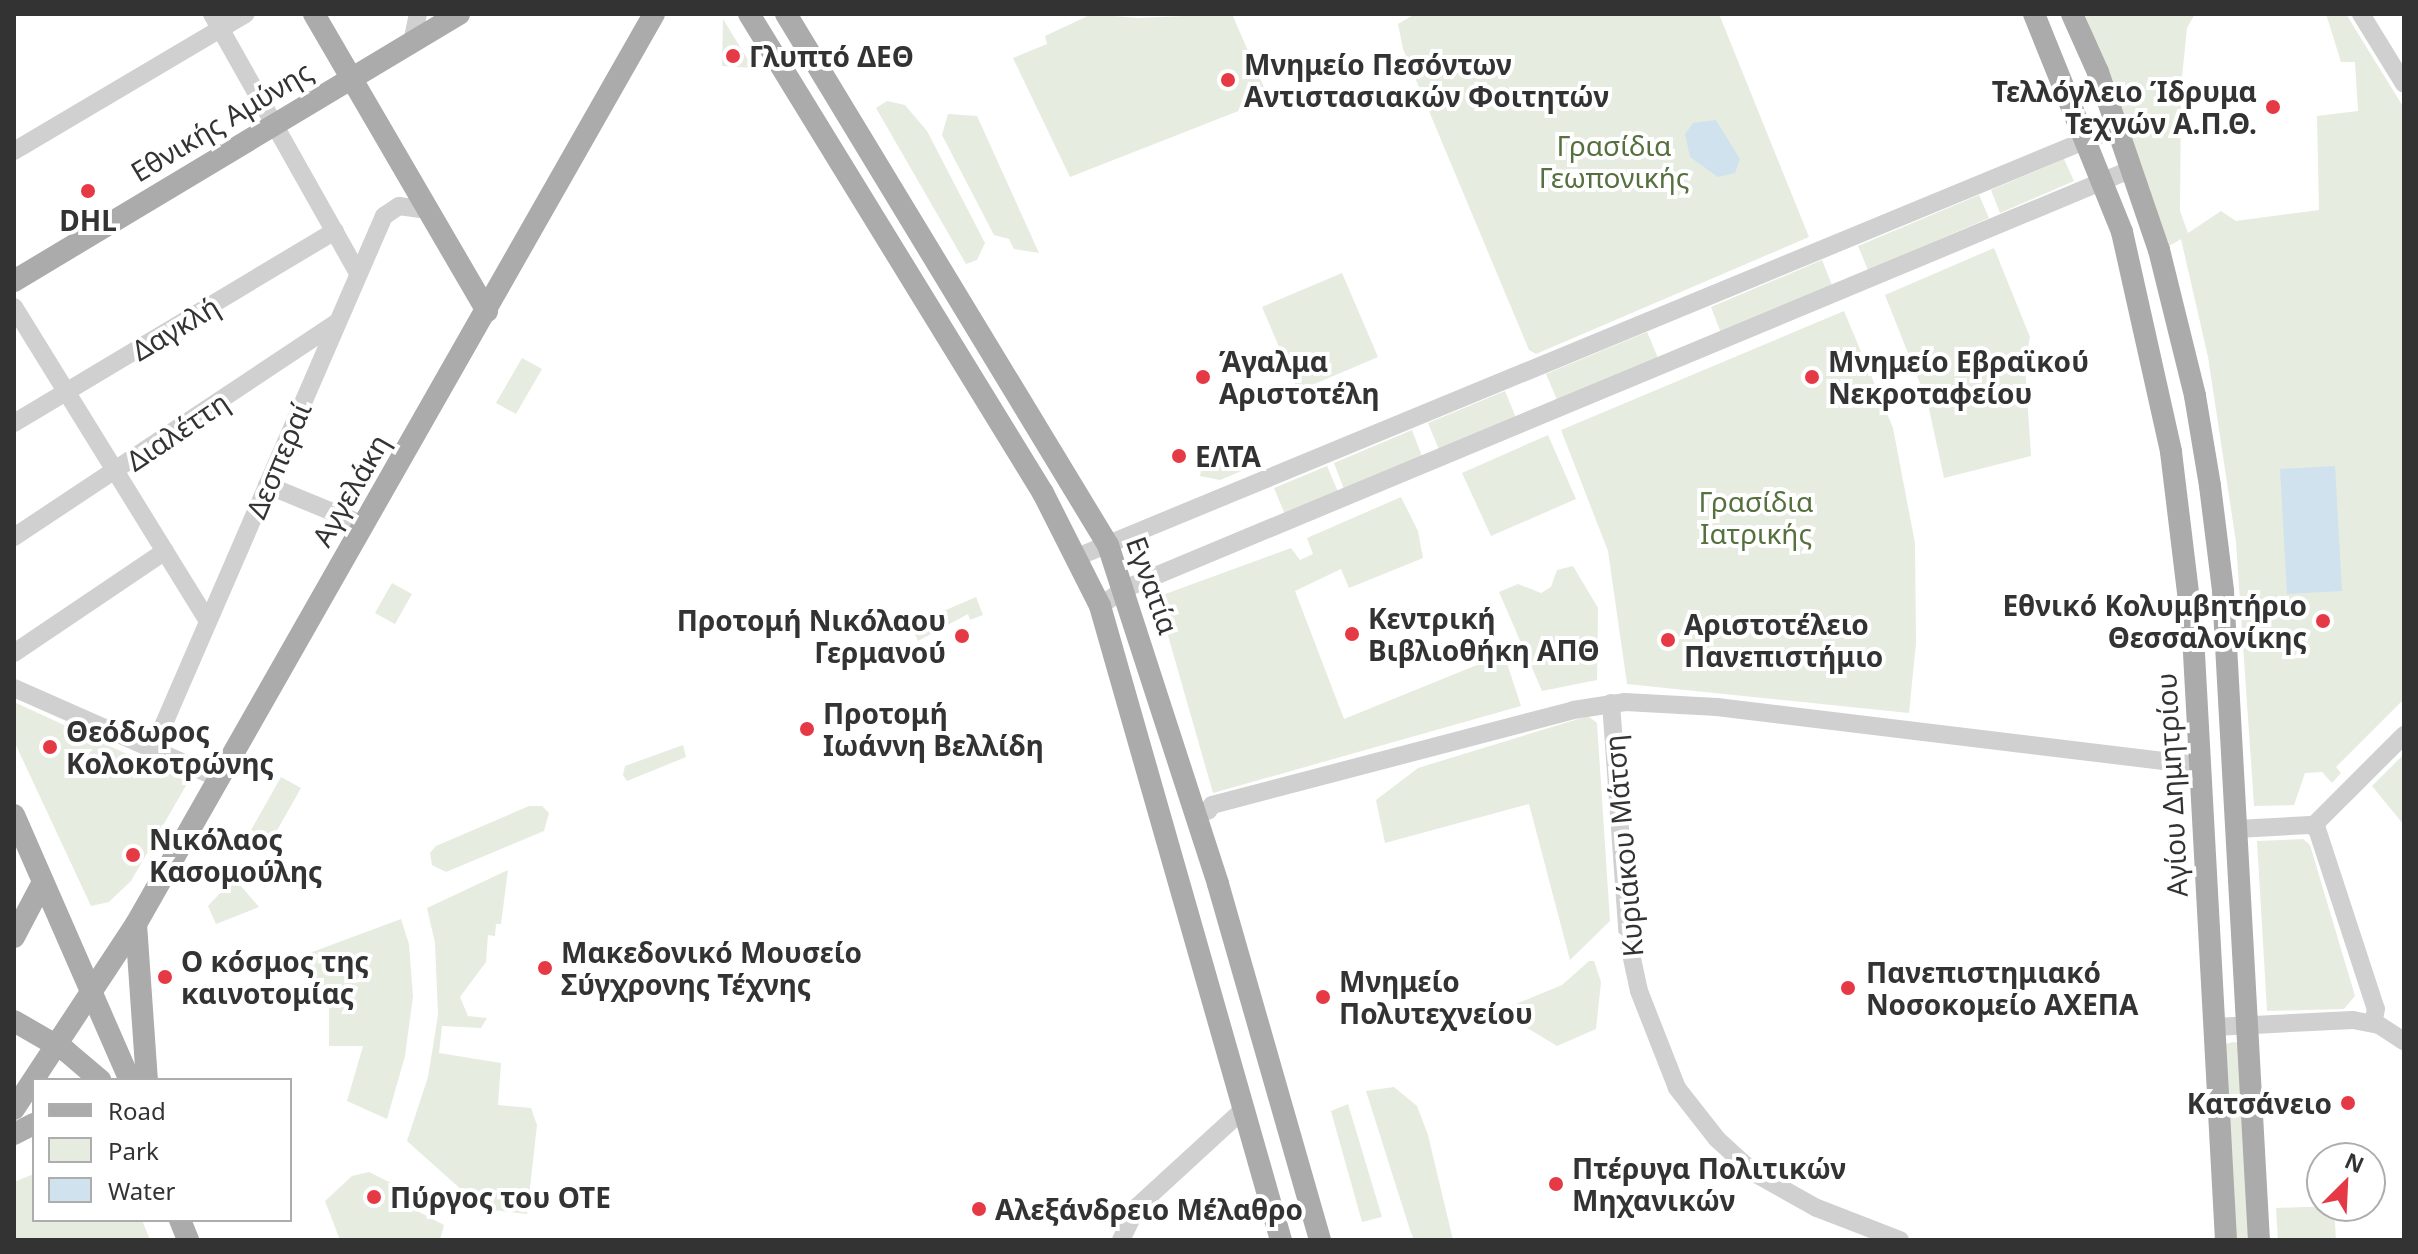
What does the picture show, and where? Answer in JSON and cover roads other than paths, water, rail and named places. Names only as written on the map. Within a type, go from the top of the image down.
[{"type":"main road","points":[[314,14],[487,311]]},
{"type":"main road","name":"Εθνικής Αμύνης","points":[[14,281],[459,14]]},
{"type":"main road","name":"Εγνατία","points":[[749,14],[1035,480],[1100,606],[1281,1240]]},
{"type":"main road","name":"Εγνατία","points":[[786,14],[1108,545],[1202,812],[1320,1240]]},
{"type":"main road","name":"Αγίου Δημητρίου","points":[[2034,14],[2104,181],[2137,289],[2171,452],[2193,635],[2197,765],[2226,1240]]},
{"type":"main road","points":[[2072,14],[2118,127],[2174,305],[2208,472],[2223,591],[2259,1240]]},
{"type":"main road","name":"Αγγελάκη","points":[[33,1078],[136,924],[487,311],[650,18]]},
{"type":"main road","points":[[14,815],[129,1078]]},
{"type":"main road","points":[[14,937],[43,882]]},
{"type":"main road","points":[[136,924],[147,1078]]},
{"type":"main road","points":[[14,1021],[54,1043],[98,1078]]},
{"type":"main road","name":"Αγγελάκη","points":[[14,1109],[32,1079]]},
{"type":"main road","points":[[14,1134],[32,1125]]},
{"type":"street","points":[[14,151],[216,22],[246,14]]},
{"type":"street","points":[[412,42],[418,14]]},
{"type":"street","points":[[2361,14],[2404,84]]},
{"type":"street","points":[[216,22],[358,273]]},
{"type":"street","points":[[1077,557],[2118,127]]},
{"type":"street","points":[[1100,606],[1124,589],[2132,169]]},
{"type":"street","name":"Δεσπεραί","points":[[153,749],[358,273],[388,211],[404,205],[428,210]]},
{"type":"street","name":"Δαγκλή","points":[[14,423],[335,231]]},
{"type":"street","points":[[14,307],[208,621]]},
{"type":"street","name":"Διαλέττη","points":[[14,537],[115,473],[337,322]]},
{"type":"street","points":[[267,485],[364,525]]},
{"type":"street","points":[[14,653],[165,551]]},
{"type":"street","points":[[14,688],[220,779]]},
{"type":"street","points":[[1202,812],[1212,805],[1259,797],[1611,703],[1717,707],[2197,765]]},
{"type":"street","name":"Κυριάκου Μάτση","points":[[1611,703],[1628,940],[1642,1001],[1677,1088],[1717,1139],[1765,1180],[1817,1208],[1900,1240]]},
{"type":"street","points":[[2237,829],[2313,826],[2404,735]]},
{"type":"street","points":[[2313,826],[2376,1009],[2373,1023]]},
{"type":"street","points":[[2214,1027],[2373,1023],[2404,1041]]},
{"type":"street","points":[[1121,1240],[1137,1207],[1243,1110]]},
{"type":"water","points":[[1716,120],[1740,159],[1735,173],[1718,177],[1690,157],[1685,134],[1693,123]]},
{"type":"water","points":[[2335,466],[2342,591],[2287,594],[2280,469]]},
{"type":"place","name":"Γλυπτό ΔΕΘ","points":[[733,56]]},
{"type":"place","name":"Μνημείο Πεσόντων Αντιστασιακών Φοιτητών","points":[[1228,80]]},
{"type":"place","name":"Τελλόγλειο Ίδρυμα Τεχνών Α.Π.Θ.","points":[[2273,107]]},
{"type":"place","name":"DHL","points":[[88,191]]},
{"type":"place","name":"Άγαλμα Αριστοτέλη","points":[[1203,377]]},
{"type":"place","name":"Μνημείο Εβραϊκού Νεκροταφείου","points":[[1812,377]]},
{"type":"place","name":"ΕΛΤΑ","points":[[1179,456]]},
{"type":"place","name":"Εθνικό Κολυμβητήριο Θεσσαλονίκης","points":[[2323,621]]},
{"type":"place","name":"Κεντρική Βιβλιοθήκη ΑΠΘ","points":[[1352,634]]},
{"type":"place","name":"Προτομή Νικόλαου Γερμανού","points":[[962,636]]},
{"type":"place","name":"Αριστοτέλειο Πανεπιστήμιο","points":[[1668,640]]},
{"type":"place","name":"Προτομή Ιωάννη Βελλίδη","points":[[807,729]]},
{"type":"place","name":"Θεόδωρος Κολοκοτρώνης","points":[[50,747]]},
{"type":"place","name":"Νικόλαος Κασομούλης","points":[[133,855]]},
{"type":"place","name":"Μακεδονικό Μουσείο Σύγχρονης Τέχνης","points":[[545,968]]},
{"type":"place","name":"Ο κόσμος της καινοτομίας","points":[[165,977]]},
{"type":"place","name":"Πανεπιστημιακό Νοσοκομείο ΑΧΕΠΑ","points":[[1848,988]]},
{"type":"place","name":"Μνημείο Πολυτεχνείου","points":[[1323,997]]},
{"type":"place","name":"Κατσάνειο","points":[[2348,1103]]},
{"type":"place","name":"Πτέρυγα Πολιτικών Μηχανικών","points":[[1556,1184]]},
{"type":"place","name":"Πύργος του ΟΤΕ","points":[[374,1197]]},
{"type":"place","name":"Αλεξάνδρειο Μέλαθρο","points":[[979,1209]]},
{"type":"park label","name":"Γρασίδια Γεωπονικής","points":[[1614,161]]},
{"type":"park label","name":"Γρασίδια Ιατρικής","points":[[1756,517]]}]
